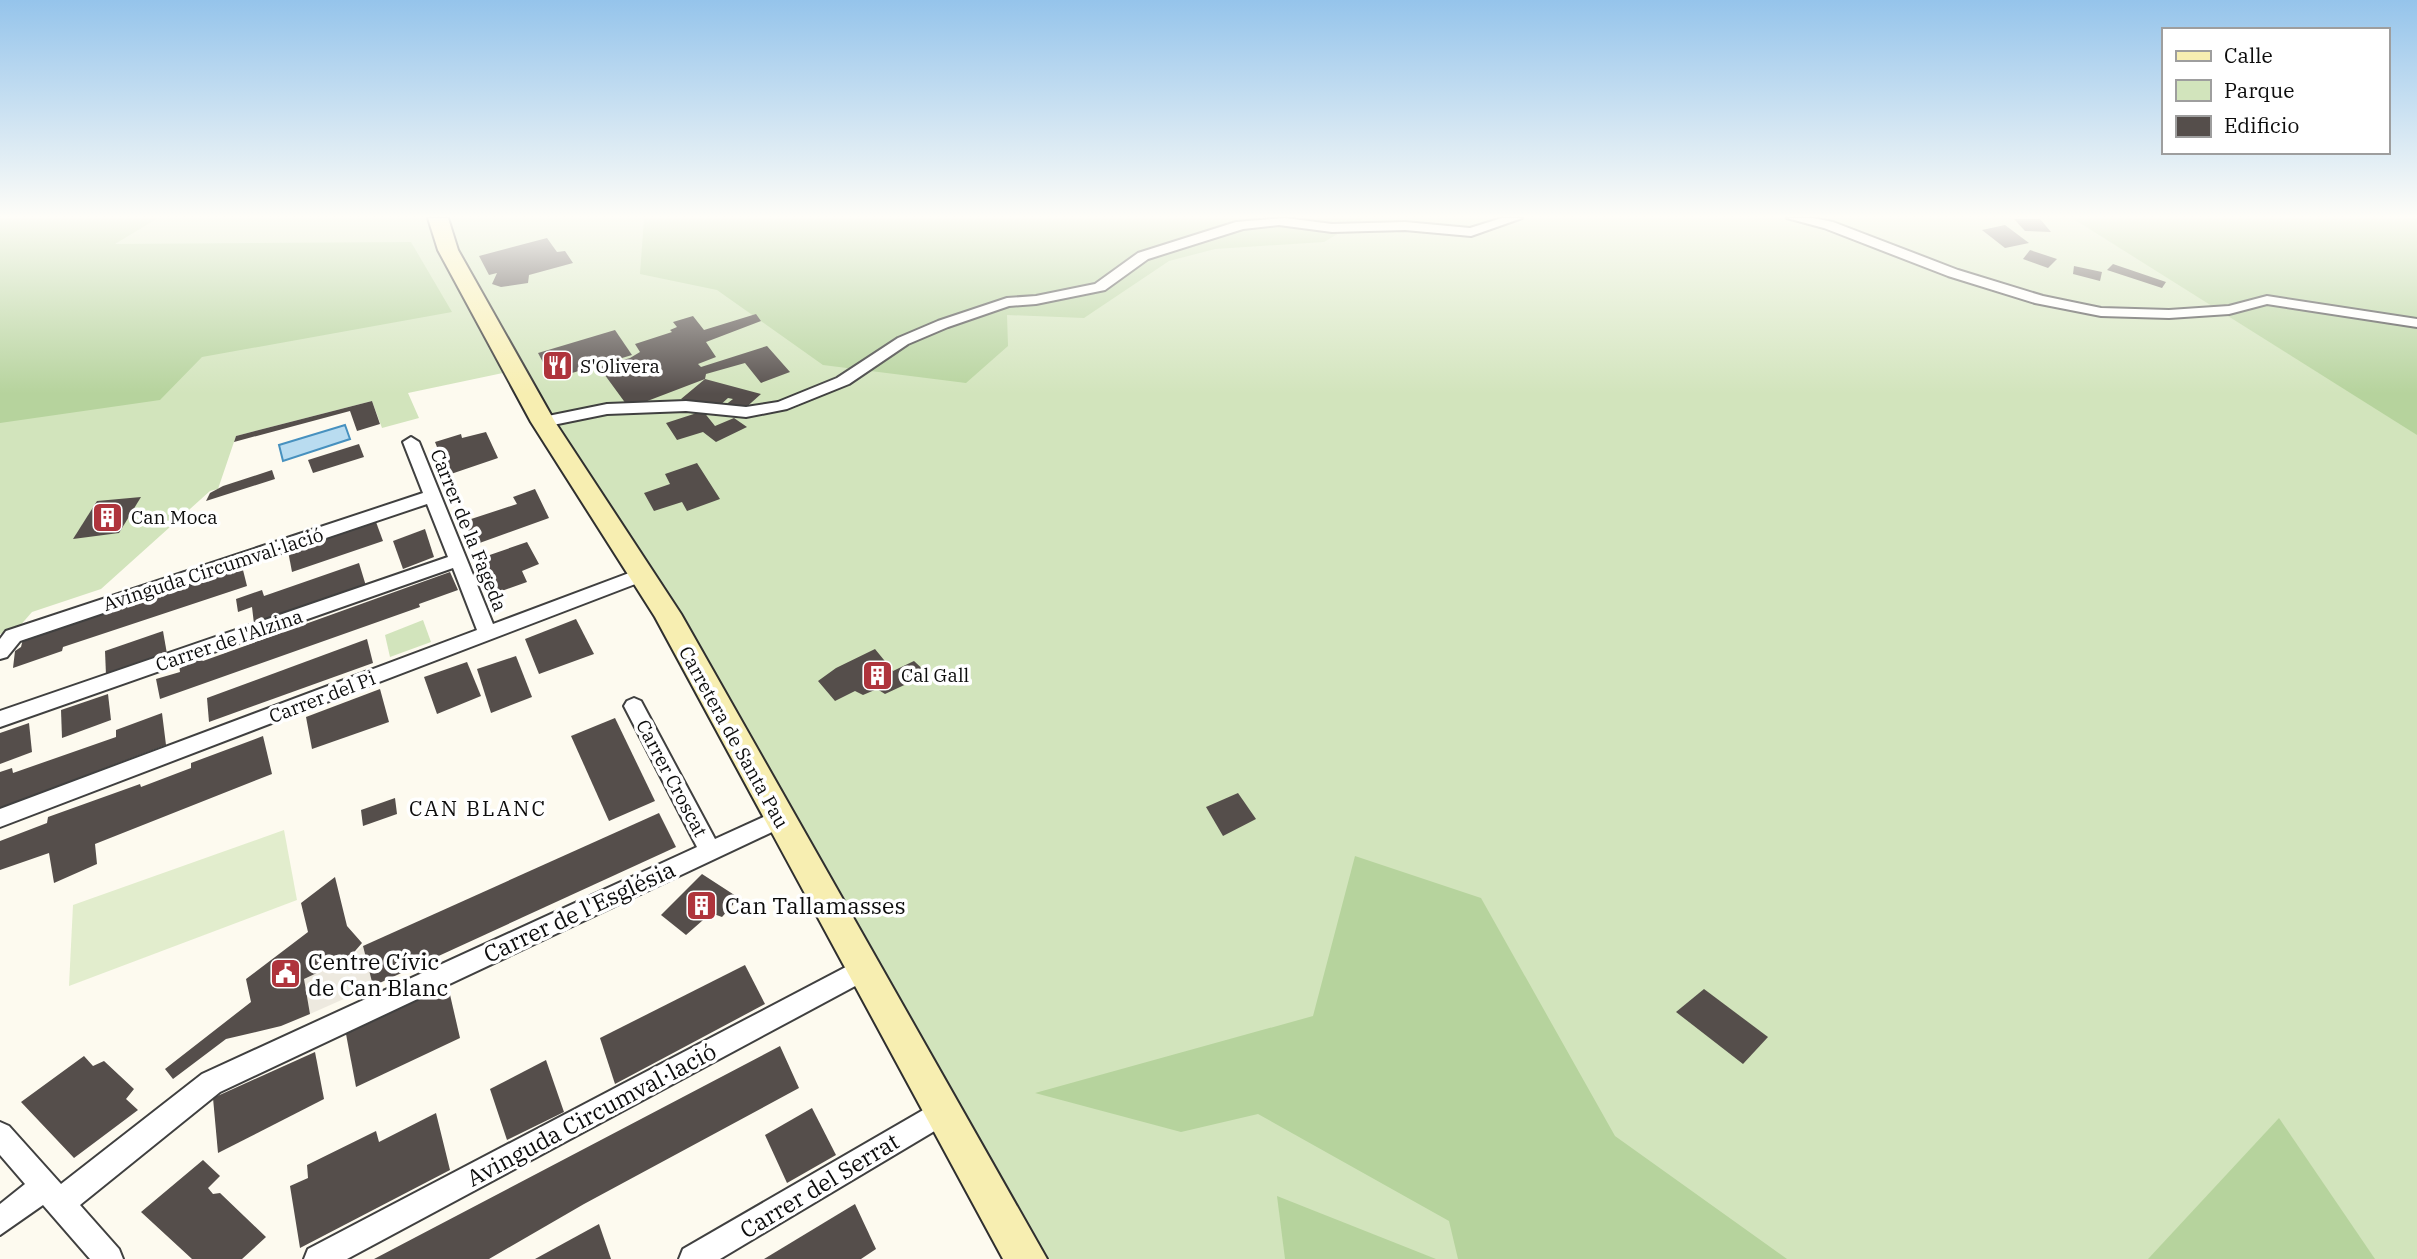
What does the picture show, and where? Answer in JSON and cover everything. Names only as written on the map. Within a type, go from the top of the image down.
[{"type":"main road","name":"Carretera de Santa Pau","points":[[463,277],[544,422],[644,574],[1026,1259]]},
{"type":"street","points":[[544,422],[607,409],[686,406],[746,412],[781,406],[843,382],[903,341],[943,324],[1007,302],[1036,300],[1100,287],[1114,277]]},
{"type":"street","points":[[1965,277],[2040,300],[2101,312],[2169,313],[2217,310],[2267,300],[2417,323]]},
{"type":"street","name":"Carrer de la Fageda","points":[[411,442],[488,634]]},
{"type":"street","name":"Avinguda Circumval·lació","points":[[0,652],[13,636],[432,496]]},
{"type":"street","name":"Carrer de l'Alzina","points":[[0,719],[458,560]]},
{"type":"street","name":"Carrer del Pi","points":[[0,818],[644,574]]},
{"type":"street","name":"Carrer Croscat","points":[[634,706],[710,851]]},
{"type":"street","name":"Carrer de l'Església","points":[[0,1222],[53,1193],[211,1083],[779,819]]},
{"type":"street","name":"Avinguda Circumval·lació","points":[[318,1259],[863,969]]},
{"type":"street","name":"Carrer del Serrat","points":[[693,1259],[944,1111]]},
{"type":"street","points":[[0,1135],[110,1259]]},
{"type":"green space","points":[[0,277],[2417,277],[2417,1259],[1026,1259],[526,368],[408,393],[419,418],[382,428],[372,401],[236,436],[218,489],[210,491],[101,589],[32,612],[18,628],[0,634]]},
{"type":"green space","points":[[0,277],[431,277],[452,312],[202,357],[160,400],[0,423]]},
{"type":"green space","points":[[653,277],[1146,277],[1084,318],[1007,315],[1008,346],[966,383],[823,365],[717,290]]},
{"type":"green space","points":[[2165,277],[2417,277],[2417,435]]},
{"type":"green space","points":[[423,620],[431,642],[390,657],[385,635]]},
{"type":"green space","points":[[284,830],[297,900],[69,986],[73,905]]},
{"type":"green space","points":[[1355,856],[1481,898],[1615,1136],[1787,1259],[1458,1259],[1449,1221],[1258,1114],[1181,1132],[1035,1093],[1313,1016]]},
{"type":"green space","points":[[2279,1118],[2375,1259],[2148,1259]]},
{"type":"green space","points":[[1277,1196],[1436,1259],[1285,1259]]},
{"type":"shaded area","points":[[363,946],[373,986],[310,1014],[304,979],[349,958]]},
{"type":"water","points":[[345,425],[350,439],[283,461],[279,445]]},
{"type":"building","points":[[495,277],[529,277],[528,283],[501,287],[492,284]]},
{"type":"building","points":[[2084,277],[2101,277],[2100,281]]},
{"type":"building","points":[[2128,277],[2151,277],[2166,282],[2162,288]]},
{"type":"building","points":[[756,314],[761,321],[706,342],[716,357],[698,364],[701,367],[767,346],[790,372],[761,383],[745,363],[706,374],[705,379],[629,408],[599,367],[630,358],[640,352],[635,344],[672,332],[670,330],[677,327],[673,322],[693,316],[704,330]]},
{"type":"building","points":[[615,330],[632,355],[552,379],[538,353]]},
{"type":"building","points":[[705,379],[761,394],[742,411],[724,406],[733,399],[728,398],[718,407],[681,399]]},
{"type":"building","points":[[372,401],[380,424],[357,431],[350,411],[234,442],[236,436]]},
{"type":"building","points":[[703,411],[715,426],[734,418],[747,427],[716,442],[703,432],[677,440],[666,423]]},
{"type":"building","points":[[486,432],[498,458],[448,475],[435,442],[461,434],[462,438]]},
{"type":"building","points":[[359,444],[364,457],[313,473],[308,460]]},
{"type":"building","points":[[697,463],[720,499],[687,511],[682,502],[654,511],[644,493],[670,484],[665,474]]},
{"type":"building","points":[[272,470],[275,479],[206,501],[210,493],[223,486]]},
{"type":"building","points":[[535,489],[549,518],[474,545],[465,521],[517,504],[513,497]]},
{"type":"building","name":"Can Moca","points":[[141,497],[119,533],[73,539],[97,501]]},
{"type":"building","points":[[376,522],[383,541],[292,572],[288,551]]},
{"type":"building","points":[[425,529],[434,557],[403,569],[393,541]]},
{"type":"building","points":[[527,542],[539,564],[522,571],[527,582],[496,593],[481,558]]},
{"type":"building","points":[[359,563],[366,586],[254,624],[252,607],[238,612],[236,599],[262,590],[264,596]]},
{"type":"building","points":[[242,566],[247,586],[63,647],[62,651],[13,668],[15,651],[21,647],[23,639]]},
{"type":"building","points":[[450,572],[458,590],[419,604],[420,607],[160,699],[156,679],[180,672],[179,665],[200,658],[203,661]]},
{"type":"building","points":[[576,619],[594,654],[539,674],[525,639]]},
{"type":"building","points":[[163,631],[167,654],[106,675],[105,651]]},
{"type":"building","points":[[367,639],[373,663],[209,722],[207,698]]},
{"type":"building","name":"Cal Gall","points":[[875,649],[893,671],[914,661],[928,674],[885,694],[877,689],[863,695],[855,691],[835,701],[818,681],[836,668]]},
{"type":"building","points":[[516,656],[532,697],[491,713],[477,669]]},
{"type":"building","points":[[467,662],[481,696],[437,714],[424,677]]},
{"type":"building","points":[[380,689],[389,722],[312,749],[306,717]]},
{"type":"building","points":[[108,694],[111,720],[62,738],[61,710]]},
{"type":"building","points":[[162,713],[166,745],[0,808],[0,772],[12,768],[13,773],[116,737],[116,730]]},
{"type":"building","points":[[615,718],[655,801],[609,821],[571,736]]},
{"type":"building","points":[[29,723],[32,752],[0,764],[0,733]]},
{"type":"building","points":[[263,736],[272,774],[95,844],[97,864],[54,883],[49,853],[0,870],[0,841],[47,823],[48,817],[140,784],[141,787],[191,768],[191,763]]},
{"type":"building","points":[[1238,793],[1256,819],[1223,836],[1206,807]]},
{"type":"building","points":[[395,798],[397,814],[363,826],[361,810]]},
{"type":"building","points":[[659,813],[676,847],[373,986],[363,946]]},
{"type":"building","name":"Can Tallamasses","points":[[702,874],[739,898],[722,917],[711,913],[686,935],[661,915]]},
{"type":"building","name":"Centre Cívic de Can Blanc","points":[[335,877],[347,926],[362,943],[349,958],[304,979],[310,1014],[281,1026],[226,1039],[173,1079],[165,1069],[251,1002],[246,979],[308,932],[301,903]]},
{"type":"building","points":[[745,965],[765,1004],[615,1084],[600,1038]]},
{"type":"building","points":[[448,986],[460,1038],[356,1087],[346,1034]]},
{"type":"building","points":[[1704,989],[1768,1037],[1743,1064],[1676,1012]]},
{"type":"building","points":[[780,1046],[799,1088],[584,1204],[489,1259],[374,1259]]},
{"type":"building","points":[[315,1052],[324,1099],[218,1153],[213,1098]]},
{"type":"building","points":[[84,1056],[93,1066],[104,1061],[134,1089],[126,1099],[138,1110],[74,1158],[21,1102]]},
{"type":"building","points":[[546,1060],[564,1112],[507,1140],[490,1089]]},
{"type":"building","points":[[812,1108],[836,1155],[787,1183],[765,1135]]},
{"type":"building","points":[[436,1113],[450,1170],[300,1248],[290,1186],[308,1178],[307,1165],[376,1131],[379,1142]]},
{"type":"building","points":[[203,1160],[220,1176],[208,1188],[213,1194],[220,1193],[266,1237],[242,1259],[192,1259],[141,1212]]},
{"type":"building","points":[[855,1204],[876,1249],[861,1259],[764,1259]]},
{"type":"building","points":[[599,1224],[611,1259],[535,1259]]},
{"type":"place","name":"S'Olivera","points":[[557,366]]},
{"type":"place","name":"Can Moca","points":[[108,517]]},
{"type":"place","name":"Cal Gall","points":[[878,675]]},
{"type":"place","name":"Can Tallamasses","points":[[702,905]]},
{"type":"place","name":"Centre Cívic de Can Blanc","points":[[285,974]]},
{"type":"district","name":"CAN BLANC","points":[[478,808]]}]
